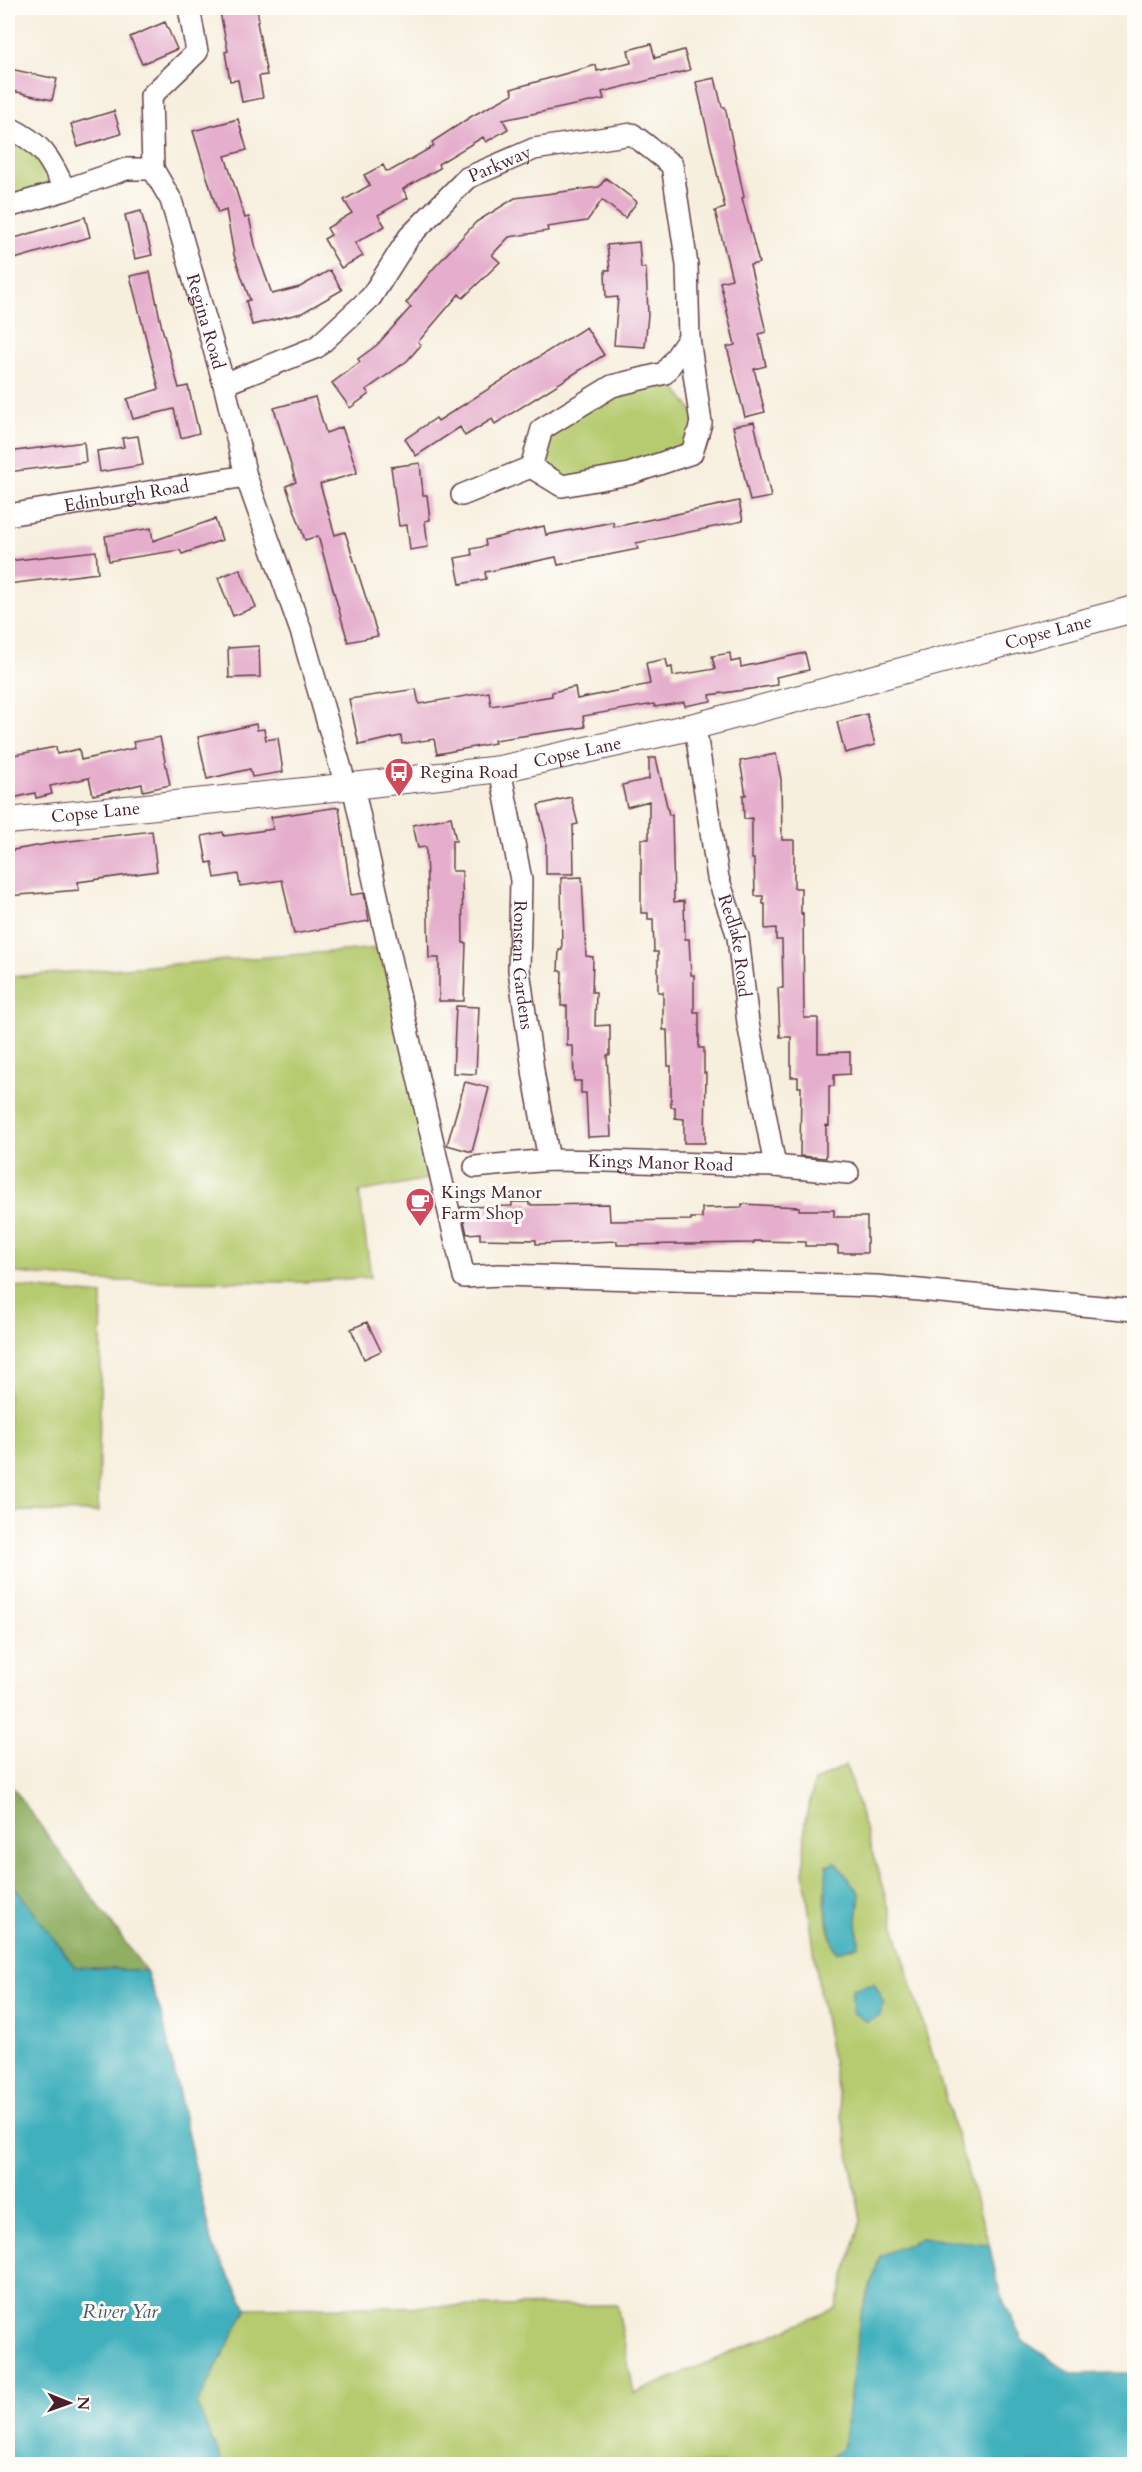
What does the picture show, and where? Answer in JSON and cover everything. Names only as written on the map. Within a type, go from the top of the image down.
[{"type":"street","points":[[8,207],[126,169],[153,169],[151,96],[197,52],[189,8]]},
{"type":"street","points":[[8,127],[29,137],[48,156],[65,190]]},
{"type":"street","name":"Parkway","points":[[224,384],[317,347],[371,297],[409,237],[467,178],[534,149],[632,134],[672,165],[687,265],[689,338],[701,423],[692,453],[629,474],[562,486],[531,467]]},
{"type":"street","name":"Regina Road","points":[[153,169],[171,200],[224,384],[246,476],[302,634],[350,786],[464,1277],[499,1275],[876,1286],[1134,1310]]},
{"type":"street","points":[[462,495],[531,467],[542,429],[612,386],[665,373],[689,338]]},
{"type":"street","name":"Edinburgh Road","points":[[8,515],[246,476]]},
{"type":"street","name":"Copse Lane","points":[[8,820],[500,769],[695,726],[1134,609]]},
{"type":"street","name":"Redlake Road","points":[[695,726],[718,878],[738,937],[748,1023],[775,1166]]},
{"type":"street","name":"Ronstan Gardens","points":[[500,769],[521,880],[519,970],[534,1077],[549,1160]]},
{"type":"street","name":"Kings Manor Road","points":[[475,1167],[549,1160],[775,1166],[848,1173]]},
{"type":"green space","points":[[8,132],[49,169],[49,178],[45,186],[8,197]]},
{"type":"green space","points":[[665,373],[701,423],[692,453],[562,486],[531,467],[542,429]]},
{"type":"green space","points":[[381,948],[433,1178],[359,1192],[371,1277],[304,1282],[99,1281],[8,1272],[8,977]]},
{"type":"green space","points":[[8,1286],[102,1295],[98,1512],[8,1511]]},
{"type":"green space","points":[[846,1765],[989,2244],[1000,2295],[1022,2340],[1072,2374],[1134,2371],[1134,2464],[120,2464],[8,1878],[75,1967],[146,1971],[162,2016],[212,2246],[247,2308],[617,2305],[634,2394],[836,2308],[861,2220],[819,1989],[804,1873],[805,1821],[815,1781]],"holes":[[[824,1892],[860,1894],[857,1920],[859,1946],[836,1952],[828,1929]]]},
{"type":"green space","points":[[8,1781],[146,1971],[75,1967],[8,1878]]},
{"type":"water","points":[[836,1862],[860,1894],[857,1920],[859,1946],[836,1952],[826,1909],[826,1888],[827,1865]]},
{"type":"water","name":"River Yar","points":[[8,1878],[75,1967],[146,1971],[162,2016],[212,2246],[247,2308],[197,2405],[222,2462],[256,2464],[8,2464]]},
{"type":"water","points":[[874,1983],[885,2004],[879,2017],[867,2022],[852,2012],[852,1989]]},
{"type":"water","points":[[921,2238],[989,2244],[1000,2294],[1022,2340],[1072,2374],[1134,2371],[1134,2464],[820,2464],[843,2448],[860,2318],[880,2256]]},
{"type":"building","points":[[219,8],[257,8],[259,21],[257,22],[267,75],[259,76],[263,98],[242,102],[238,80],[230,81],[225,52],[228,51]]},
{"type":"building","points":[[165,22],[177,49],[142,64],[130,37]]},
{"type":"building","points":[[651,44],[655,58],[684,50],[690,70],[602,92],[604,99],[503,120],[508,129],[486,142],[483,137],[438,164],[440,168],[403,189],[408,198],[378,215],[385,226],[355,243],[363,256],[341,268],[324,239],[331,235],[327,228],[352,213],[344,200],[370,185],[364,175],[383,165],[386,171],[392,170],[434,146],[432,142],[472,116],[513,94],[511,89],[596,65],[597,71],[631,63],[628,50]]},
{"type":"building","points":[[10,69],[57,79],[52,100],[8,90]]},
{"type":"building","points":[[715,78],[722,107],[725,107],[744,197],[742,198],[759,263],[750,265],[766,332],[759,334],[766,366],[754,369],[765,412],[745,417],[727,347],[735,345],[720,282],[732,279],[715,211],[725,208],[696,82]]},
{"type":"building","points":[[114,111],[121,134],[78,147],[71,124]]},
{"type":"building","points":[[238,119],[247,150],[225,156],[245,218],[249,217],[256,249],[272,294],[300,287],[330,270],[342,290],[302,313],[252,325],[246,301],[250,300],[234,255],[226,210],[218,213],[193,131]]},
{"type":"building","points":[[606,178],[637,202],[625,218],[602,200],[587,221],[547,227],[548,231],[509,237],[492,255],[500,262],[463,298],[459,294],[418,342],[421,345],[407,361],[366,390],[369,394],[350,408],[332,383],[360,362],[358,359],[377,345],[411,307],[406,303],[433,269],[476,222],[515,198],[599,187]]},
{"type":"building","points":[[141,211],[152,255],[135,259],[125,215]]},
{"type":"building","points":[[85,217],[90,237],[8,261],[8,240]]},
{"type":"building","points":[[639,242],[641,268],[646,268],[648,314],[645,347],[614,345],[618,297],[606,298],[605,270],[610,270],[607,245]]},
{"type":"building","points":[[150,272],[162,328],[179,388],[188,386],[199,433],[181,438],[174,409],[133,419],[127,399],[159,389],[130,276]]},
{"type":"building","points":[[586,327],[604,355],[495,424],[492,419],[465,436],[460,427],[416,456],[405,439],[436,418],[438,421]]},
{"type":"building","points":[[315,397],[326,433],[342,427],[357,473],[320,484],[335,535],[345,532],[378,636],[348,642],[318,536],[305,540],[286,486],[296,482],[274,408]]},
{"type":"building","points":[[754,422],[771,497],[750,501],[733,426]]},
{"type":"building","points":[[138,436],[143,465],[100,472],[97,451],[124,447],[122,438]]},
{"type":"building","points":[[84,442],[86,462],[8,472],[8,452]]},
{"type":"building","points":[[420,463],[423,495],[427,495],[430,520],[425,521],[428,547],[410,550],[407,525],[399,526],[391,467]]},
{"type":"building","points":[[739,501],[743,521],[636,543],[638,549],[558,565],[556,557],[485,572],[486,579],[460,584],[455,558],[472,555],[471,549],[486,546],[485,540],[544,526],[546,535],[613,522],[614,527]]},
{"type":"building","points":[[215,519],[222,540],[182,554],[180,550],[109,561],[105,536],[151,528],[153,541]]},
{"type":"building","points":[[96,551],[98,573],[8,584],[8,561]]},
{"type":"building","points":[[240,569],[256,607],[233,616],[218,578]]},
{"type":"building","points":[[259,646],[260,677],[229,678],[228,648]]},
{"type":"building","points":[[730,653],[731,662],[740,660],[741,667],[805,653],[809,670],[776,677],[778,685],[710,695],[711,701],[685,706],[684,702],[655,707],[654,704],[583,716],[585,727],[494,740],[495,743],[437,754],[434,739],[402,744],[401,736],[359,745],[349,699],[416,689],[419,704],[489,692],[491,706],[552,696],[552,692],[575,687],[577,699],[650,684],[646,663],[666,659],[668,668],[672,667],[673,676],[715,669],[712,656]]},
{"type":"building","points":[[867,714],[875,745],[845,753],[837,722]]},
{"type":"building","points":[[256,724],[257,730],[264,729],[266,740],[278,738],[283,772],[252,777],[250,769],[207,779],[198,737]]},
{"type":"building","points":[[160,737],[170,785],[143,791],[142,784],[93,795],[89,778],[50,786],[52,794],[36,798],[35,793],[8,799],[8,756],[56,747],[57,754],[79,749],[81,760],[135,748],[133,742]]},
{"type":"building","points":[[776,754],[781,779],[782,840],[794,840],[794,888],[801,888],[804,1018],[818,1018],[818,1053],[850,1052],[850,1074],[834,1075],[834,1086],[829,1086],[826,1158],[800,1156],[801,1087],[798,1087],[798,1077],[791,1077],[791,1037],[780,1037],[778,988],[783,988],[782,940],[776,940],[776,928],[765,929],[763,896],[755,896],[752,818],[744,819],[743,795],[746,795],[740,761]]},
{"type":"building","points":[[649,758],[656,758],[669,815],[672,815],[674,902],[684,901],[685,939],[689,939],[691,975],[694,975],[694,1012],[699,1012],[699,1048],[704,1048],[705,1143],[684,1143],[684,1119],[675,1118],[675,1107],[671,1107],[671,1066],[668,1066],[667,1030],[663,1030],[663,992],[658,992],[658,952],[654,952],[653,919],[648,919],[648,913],[641,913],[641,839],[649,839],[649,801],[627,807],[622,785],[649,779]]},
{"type":"building","points":[[571,797],[578,824],[573,825],[574,874],[546,874],[546,839],[538,805]]},
{"type":"building","points":[[339,807],[351,895],[364,893],[369,921],[294,934],[282,880],[240,886],[238,874],[215,878],[212,862],[207,863],[202,836],[223,832],[224,836],[273,829],[271,817]]},
{"type":"building","points":[[451,817],[456,841],[452,841],[452,871],[462,871],[463,943],[466,943],[464,1001],[439,1001],[439,958],[429,958],[426,847],[418,848],[413,825]]},
{"type":"building","points":[[152,831],[157,871],[78,882],[79,890],[8,896],[8,851]]},
{"type":"building","points":[[582,877],[586,956],[593,957],[592,992],[596,992],[595,1026],[610,1025],[610,1055],[607,1055],[611,1136],[588,1137],[586,1093],[581,1093],[581,1081],[574,1081],[573,1046],[567,1046],[567,1006],[561,1006],[562,971],[558,971],[559,950],[562,950],[561,878]]},
{"type":"building","points":[[456,1006],[479,1007],[476,1074],[453,1073]]},
{"type":"building","points":[[465,1082],[489,1088],[472,1152],[447,1145]]},
{"type":"building","points":[[512,1202],[529,1202],[529,1205],[609,1204],[610,1221],[691,1220],[691,1218],[702,1218],[702,1208],[742,1207],[742,1204],[799,1207],[799,1210],[834,1210],[834,1217],[867,1217],[867,1253],[838,1253],[838,1246],[805,1246],[805,1242],[754,1241],[754,1243],[617,1245],[617,1241],[536,1244],[536,1240],[480,1239],[480,1233],[467,1234],[461,1207],[512,1206]]},
{"type":"building","points":[[367,1322],[381,1351],[364,1359],[351,1329]]},
{"type":"place","name":"Regina Road","points":[[399,798]]},
{"type":"place","name":"Kings Manor Farm Shop","points":[[420,1228]]}]
